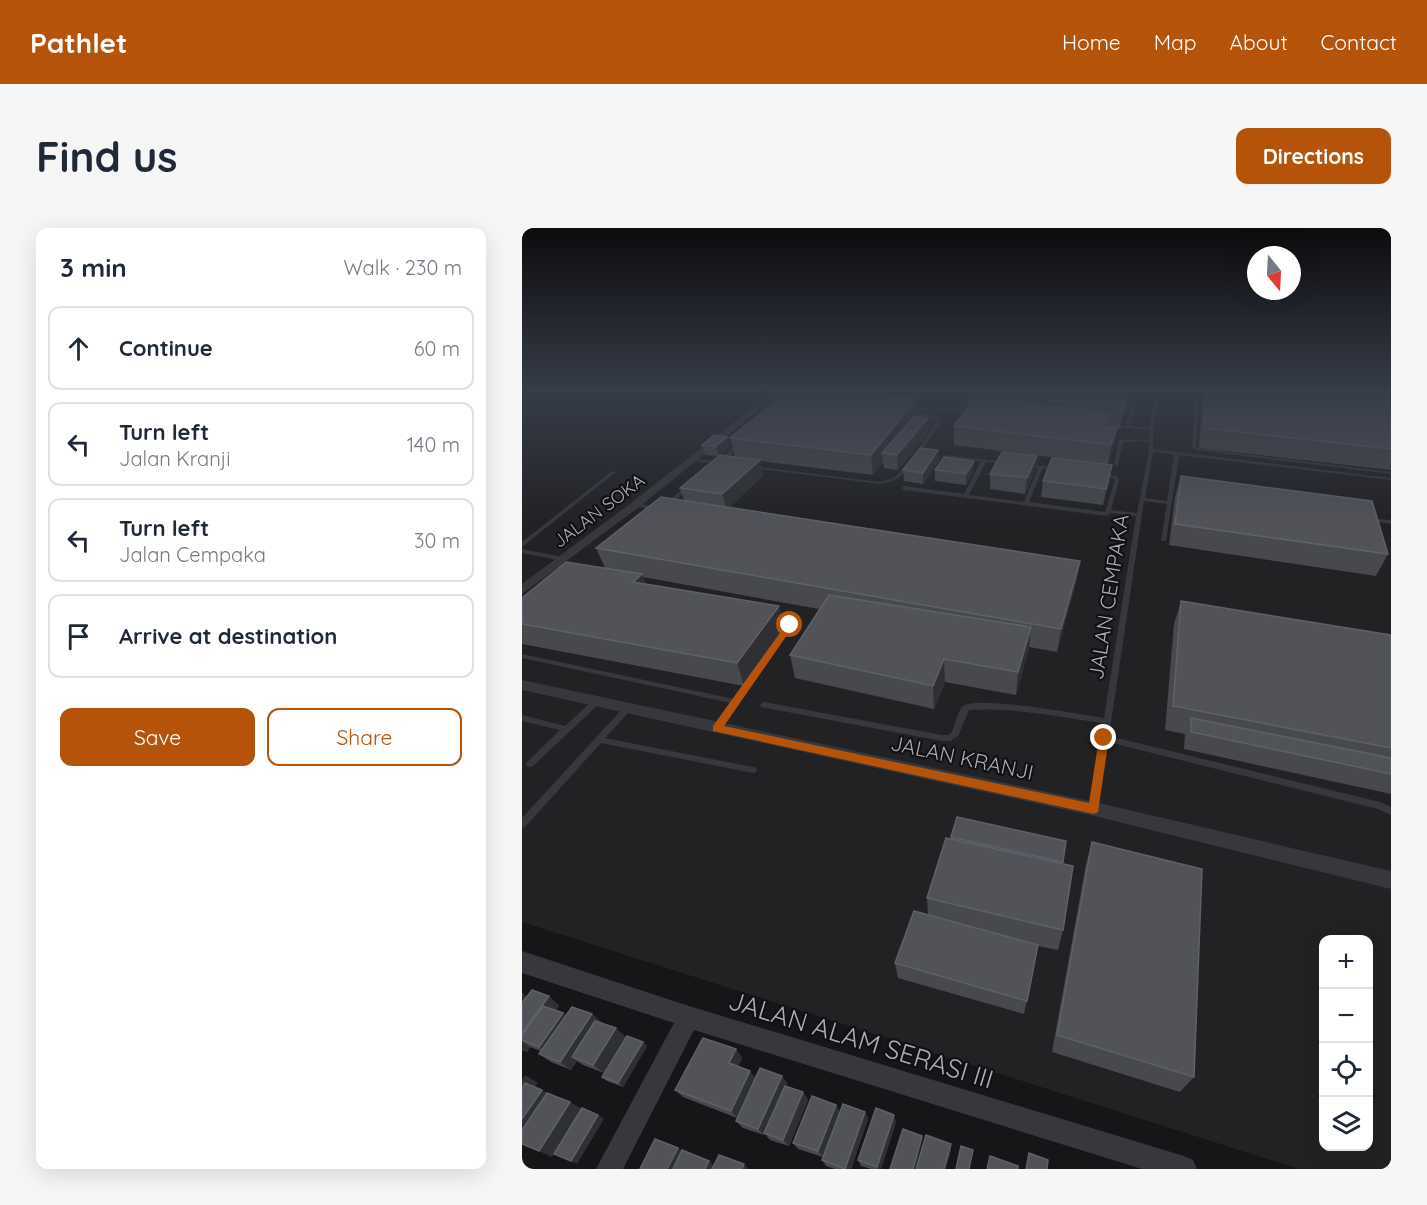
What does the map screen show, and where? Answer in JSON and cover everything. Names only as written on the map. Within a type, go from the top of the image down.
[{"type":"street","name":"JALAN SOKA","points":[[522,590],[724,435]]},
{"type":"street","name":"JALAN KRANJI","points":[[522,685],[1094,809],[1391,880]]},
{"type":"street","name":"JALAN ALAM SERASI III","points":[[522,962],[689,1017],[1184,1169]]},
{"type":"street","points":[[609,1169],[689,1017]]},
{"type":"lane","points":[[742,466],[880,483],[891,482],[901,476],[931,435]]},
{"type":"lane","name":"JALAN CEMPAKA","points":[[1094,809],[1151,450],[1151,435]]},
{"type":"lane","points":[[1195,435],[1194,446],[1197,449],[1391,473]]},
{"type":"lane","points":[[718,463],[744,441]]},
{"type":"lane","points":[[1116,465],[1121,441],[1150,441]]},
{"type":"lane","points":[[1151,450],[1391,479]]},
{"type":"lane","points":[[1164,540],[1177,453]]},
{"type":"lane","points":[[946,456],[1064,470]]},
{"type":"lane","points":[[692,460],[730,464]]},
{"type":"lane","points":[[966,495],[984,461]]},
{"type":"lane","points":[[1026,504],[1041,467]]},
{"type":"lane","points":[[522,545],[614,472]]},
{"type":"lane","points":[[1098,475],[1115,477],[1117,480],[1108,511]]},
{"type":"lane","points":[[663,510],[692,482]]},
{"type":"lane","points":[[904,488],[1105,514],[1108,511],[1139,515]]},
{"type":"lane","points":[[1142,499],[1169,503]]},
{"type":"lane","points":[[635,505],[673,511]]},
{"type":"lane","points":[[1380,521],[1391,522]]},
{"type":"lane","points":[[522,551],[563,559]]},
{"type":"lane","points":[[717,729],[790,625]]},
{"type":"lane","points":[[522,656],[737,702]]},
{"type":"lane","points":[[530,764],[596,702]]},
{"type":"lane","points":[[764,705],[942,738],[951,738],[955,734],[966,707],[1024,708],[1107,721]]},
{"type":"lane","points":[[522,824],[627,709]]},
{"type":"lane","points":[[522,718],[566,729]]},
{"type":"lane","points":[[1104,738],[1380,806],[1391,811]]},
{"type":"lane","points":[[600,740],[753,770]]},
{"type":"shaded area","points":[[522,435],[1391,435],[1391,1169],[1299,1169],[522,922]]},
{"type":"building","points":[[714,435],[727,437],[716,446],[702,445]]},
{"type":"building","points":[[734,435],[887,435],[871,455],[730,438]]},
{"type":"building","points":[[898,435],[914,435],[897,455],[882,453]]},
{"type":"building","points":[[1028,435],[1115,435],[1111,445]]},
{"type":"building","points":[[1266,435],[1391,435],[1391,449]]},
{"type":"building","points":[[920,448],[938,450],[923,473],[903,470]]},
{"type":"building","points":[[1002,452],[1037,456],[1027,478],[990,474]]},
{"type":"building","points":[[720,455],[760,460],[722,494],[680,488]]},
{"type":"building","points":[[944,457],[974,461],[966,474],[935,470]]},
{"type":"building","points":[[1052,458],[1112,465],[1106,489],[1043,481]]},
{"type":"building","points":[[1181,476],[1372,501],[1388,554],[1175,524]]},
{"type":"building","points":[[661,497],[1080,561],[1061,629],[596,548]]},
{"type":"building","points":[[566,562],[642,574],[633,582],[779,606],[737,663],[522,624],[522,598]]},
{"type":"building","points":[[829,595],[1031,627],[1018,672],[944,659],[933,686],[790,655]]},
{"type":"building","points":[[1181,601],[1391,635],[1391,748],[1173,706]]},
{"type":"building","points":[[1191,718],[1391,758],[1391,774],[1191,732]]},
{"type":"building","points":[[957,817],[1066,841],[1063,862],[951,837]]},
{"type":"building","points":[[946,838],[1073,866],[1063,930],[927,898]]},
{"type":"building","points":[[1092,842],[1202,869],[1194,1077],[1057,1035]]},
{"type":"building","points":[[914,911],[1038,945],[1027,1001],[895,963]]},
{"type":"building","points":[[532,990],[549,996],[522,1033],[522,1003]]},
{"type":"building","points":[[543,1006],[563,1013],[539,1047],[522,1040],[522,1035]]},
{"type":"building","points":[[572,1007],[592,1014],[560,1062],[539,1054]]},
{"type":"building","points":[[595,1021],[616,1028],[593,1065],[572,1057]]},
{"type":"building","points":[[627,1036],[643,1042],[618,1083],[602,1077]]},
{"type":"building","points":[[703,1038],[736,1049],[729,1063],[750,1071],[731,1111],[675,1090]]},
{"type":"building","points":[[760,1068],[782,1076],[758,1129],[736,1121]]},
{"type":"building","points":[[525,1083],[542,1090],[522,1119],[522,1088]]},
{"type":"building","points":[[785,1086],[803,1092],[783,1140],[764,1133]]},
{"type":"building","points":[[547,1093],[570,1102],[539,1151],[522,1144],[522,1130]]},
{"type":"building","points":[[812,1096],[836,1105],[818,1151],[793,1143]]},
{"type":"building","points":[[843,1104],[865,1112],[845,1169],[822,1160]]},
{"type":"building","points":[[582,1108],[598,1115],[571,1161],[554,1154]]},
{"type":"building","points":[[876,1108],[894,1115],[877,1167],[858,1160]]},
{"type":"building","points":[[903,1129],[922,1136],[913,1169],[890,1169]]},
{"type":"building","points":[[926,1135],[951,1144],[944,1169],[916,1169]]},
{"type":"building","points":[[655,1139],[678,1148],[667,1169],[640,1169]]},
{"type":"building","points":[[961,1146],[973,1150],[969,1169],[956,1169]]},
{"type":"building","points":[[682,1150],[709,1161],[705,1169],[673,1169]]},
{"type":"building","points":[[1029,1153],[1048,1160],[1047,1169],[1026,1169]]},
{"type":"building","points":[[719,1155],[744,1164],[742,1169],[712,1169]]},
{"type":"building","points":[[990,1156],[1018,1166],[1018,1169],[987,1169]]},
{"type":"route","points":[[790,625],[717,729],[1094,809],[1104,738]]}]
